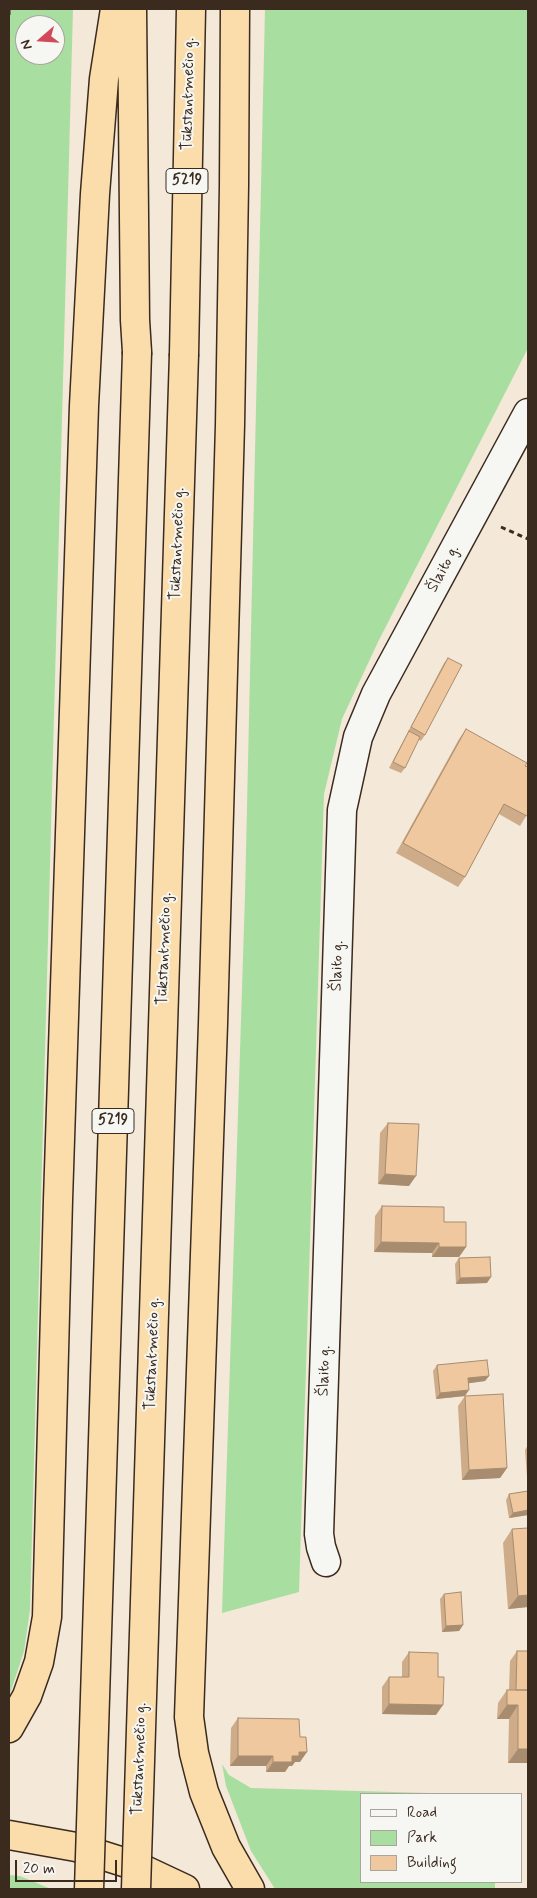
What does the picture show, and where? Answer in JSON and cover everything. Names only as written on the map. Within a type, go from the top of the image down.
[{"type":"highway","points":[[9,1728],[27,1696],[39,1662],[47,1617],[58,1190],[84,406],[95,194],[104,79],[115,9]]},
{"type":"highway","name":"5219","points":[[90,1889],[137,352],[135,320],[132,9]]},
{"type":"highway","name":"Tūkstantmečio g.","points":[[136,1889],[184,354],[191,9]]},
{"type":"highway","points":[[235,9],[230,424],[190,1717],[194,1752],[204,1792],[226,1847],[250,1889]]},
{"type":"highway","points":[[9,1835],[76,1846],[136,1866],[185,1889]]},
{"type":"street","name":"Šlaito g.","points":[[326,1562],[319,1534],[342,810],[358,737],[376,694],[528,413]]},
{"type":"path","points":[[9,9],[9,15]]},
{"type":"green space","points":[[9,9],[73,9],[30,1610],[24,1651],[9,1697]]},
{"type":"green space","points":[[265,9],[528,9],[528,348],[378,642],[342,719],[324,794],[299,1592],[222,1613],[245,895]]},
{"type":"green space","points":[[222,1764],[229,1775],[251,1788],[429,1793],[360,1793],[360,1883],[495,1883],[495,1889],[275,1889],[251,1851],[226,1786]]},
{"type":"green space","points":[[9,1875],[20,1876],[51,1889],[9,1889]]},
{"type":"building","points":[[448,658],[462,665],[425,735],[411,727]]},
{"type":"building","points":[[466,729],[527,763],[525,766],[528,767],[528,813],[527,816],[504,804],[465,877],[403,843]]},
{"type":"building","points":[[409,731],[420,737],[405,768],[393,762]]},
{"type":"building","points":[[388,1123],[419,1124],[416,1176],[385,1174]]},
{"type":"building","points":[[382,1206],[444,1207],[444,1222],[466,1222],[466,1247],[439,1247],[439,1243],[381,1242]]},
{"type":"building","points":[[490,1257],[491,1277],[460,1278],[459,1258]]},
{"type":"building","points":[[487,1360],[489,1376],[468,1378],[469,1390],[440,1393],[437,1365]]},
{"type":"building","points":[[503,1394],[507,1468],[469,1470],[465,1396]]},
{"type":"building","points":[[528,1491],[528,1510],[513,1513],[509,1494]]},
{"type":"building","points":[[528,1528],[528,1595],[518,1596],[512,1529]]},
{"type":"building","points":[[461,1592],[463,1625],[446,1626],[444,1594]]},
{"type":"building","points":[[517,1651],[528,1651],[528,1690],[516,1690]]},
{"type":"building","points":[[409,1652],[438,1653],[438,1677],[444,1677],[443,1705],[389,1704],[389,1677],[409,1677]]},
{"type":"building","points":[[507,1690],[528,1690],[528,1749],[518,1749],[518,1705],[507,1705]]},
{"type":"building","points":[[238,1718],[299,1719],[300,1737],[306,1737],[307,1752],[299,1752],[299,1756],[292,1756],[292,1762],[273,1762],[273,1756],[238,1756]]}]
